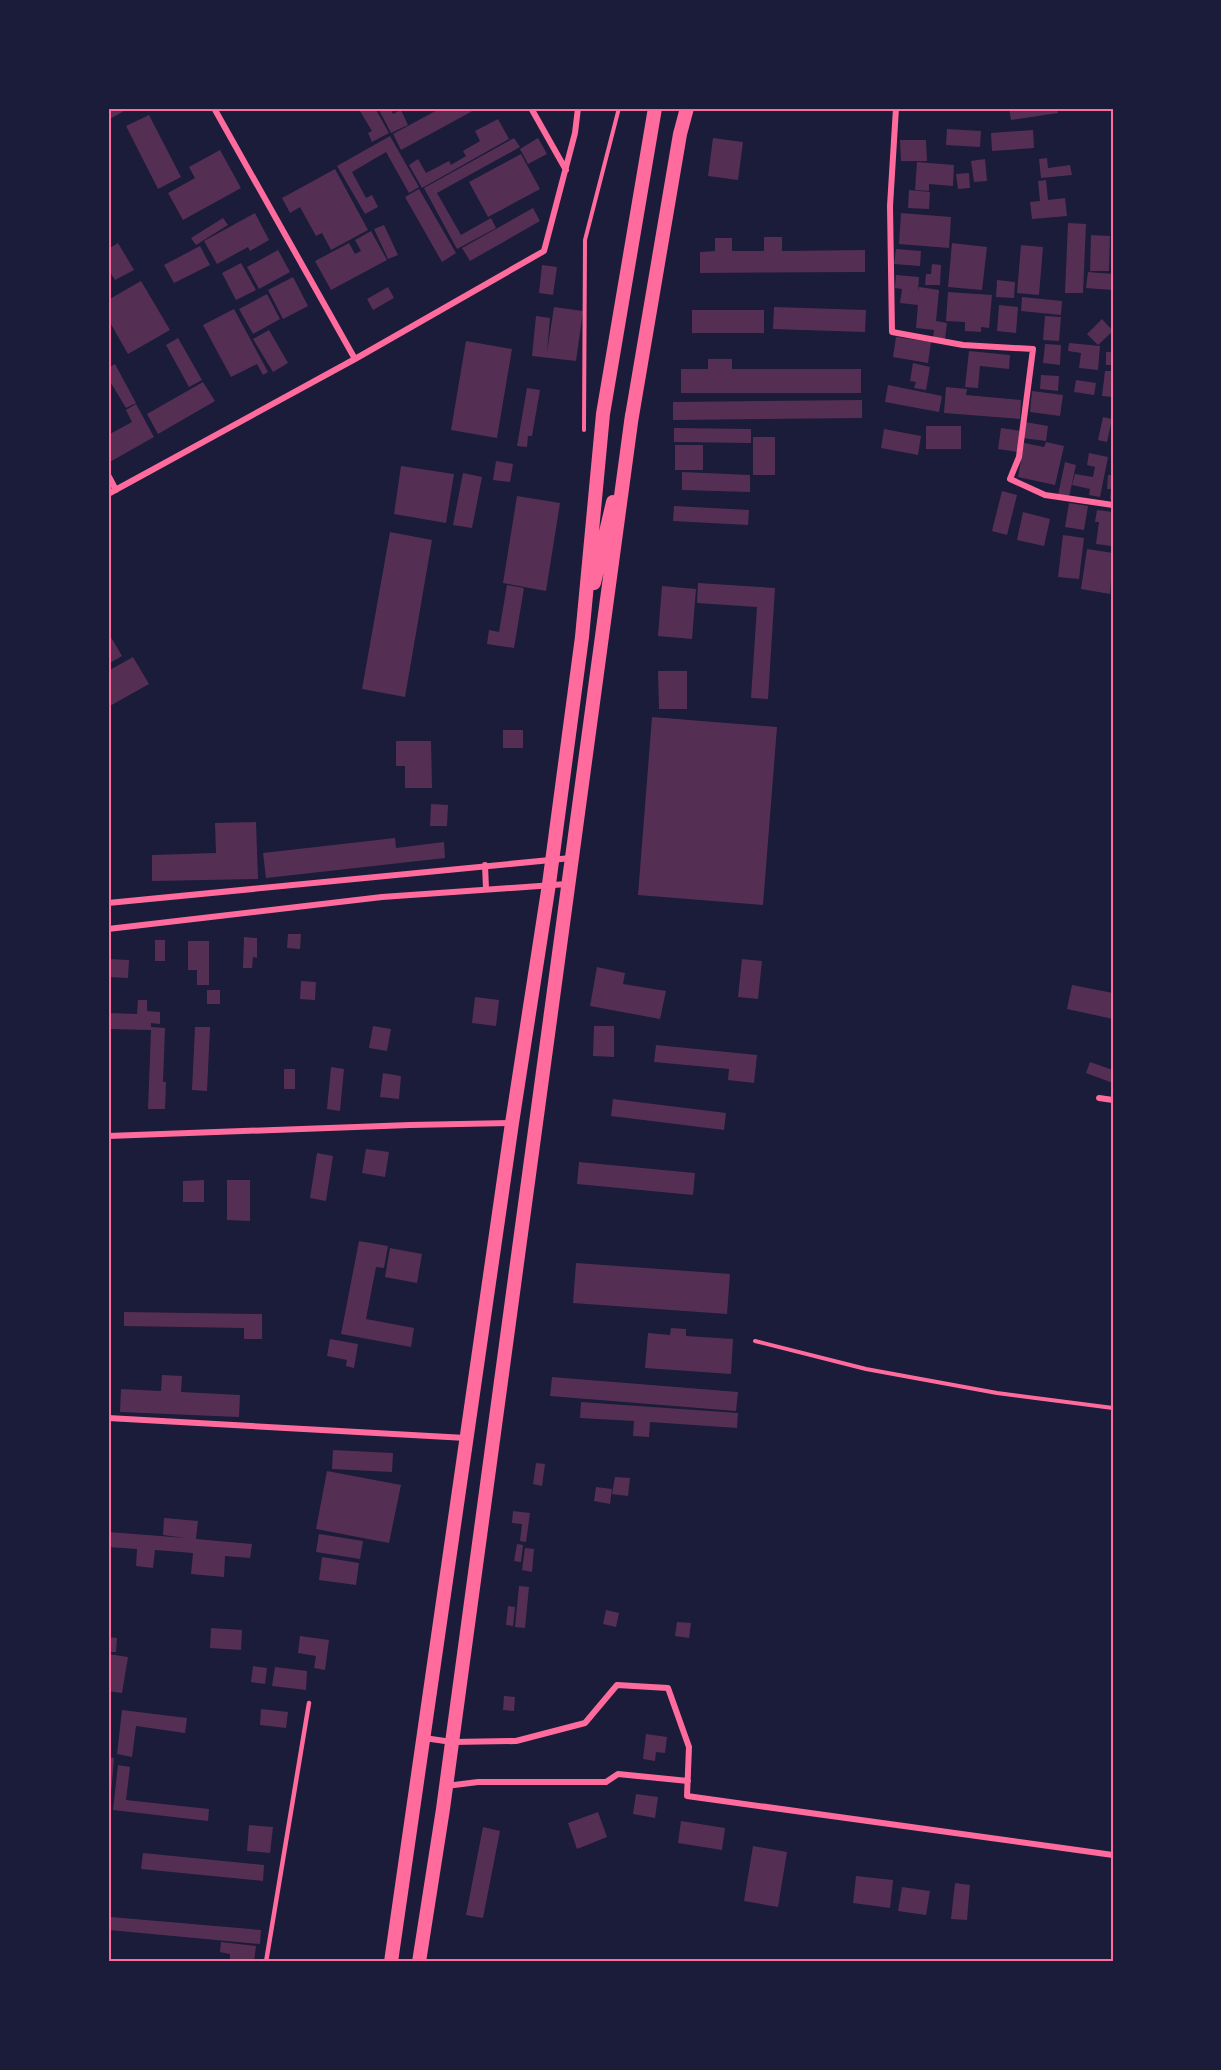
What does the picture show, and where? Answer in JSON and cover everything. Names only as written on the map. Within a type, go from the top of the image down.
[{"type":"highway","points":[[391,1962],[512,1123],[549,884],[582,637],[603,414],[655,108]]},
{"type":"highway","points":[[419,1962],[446,1786],[632,415],[680,134],[687,108]]},
{"type":"highway","points":[[582,637],[632,415]]},
{"type":"highway","points":[[446,1587],[472,1592]]},
{"type":"street","points":[[214,108],[355,359]]},
{"type":"street","points":[[531,108],[566,170]]},
{"type":"street","points":[[108,494],[355,359],[544,251],[575,134],[578,108]]},
{"type":"street","points":[[896,108],[890,206],[892,332],[963,345],[1033,349],[1019,457],[1009,482],[1045,495],[1113,505]]},
{"type":"street","points":[[108,475],[116,490]]},
{"type":"street","points":[[108,903],[572,858]]},
{"type":"street","points":[[485,865],[486,889]]},
{"type":"street","points":[[108,929],[382,897],[568,884]]},
{"type":"street","points":[[1099,1098],[1113,1100]]},
{"type":"street","points":[[108,1136],[512,1123]]},
{"type":"street","points":[[108,1418],[467,1438]]},
{"type":"street","points":[[424,1738],[452,1742],[516,1741],[585,1723],[617,1685],[668,1688],[689,1747],[687,1796],[1113,1855]]},
{"type":"street","points":[[446,1786],[478,1782],[606,1782],[618,1773],[688,1781]]},
{"type":"lane","points":[[266,1962],[309,1703]]},
{"type":"path","points":[[584,439],[585,240],[619,108]]},
{"type":"path","points":[[755,1341],[866,1369],[997,1393],[1113,1408]]},
{"type":"building","points":[[108,108],[123,108],[124,111],[108,120]]},
{"type":"building","points":[[375,108],[389,133],[372,142],[368,133],[372,131],[360,111]]},
{"type":"building","points":[[378,108],[390,108],[393,114],[401,110],[408,125],[391,133]]},
{"type":"building","points":[[441,108],[478,108],[401,150],[393,134]]},
{"type":"building","points":[[1009,108],[1057,108],[1058,113],[1011,120]]},
{"type":"building","points":[[149,115],[181,177],[158,189],[126,126]]},
{"type":"building","points":[[498,119],[509,139],[422,188],[409,165],[418,159],[426,173],[449,161],[451,165],[466,156],[463,151],[480,141],[475,131]]},
{"type":"building","points":[[947,129],[981,131],[980,147],[946,145]]},
{"type":"building","points":[[1033,130],[1034,148],[992,151],[991,133]]},
{"type":"building","points":[[390,136],[419,187],[409,193],[386,152],[352,172],[366,198],[372,195],[378,207],[365,214],[337,166]]},
{"type":"building","points":[[514,138],[520,147],[437,193],[461,235],[491,218],[496,228],[457,249],[424,188]]},
{"type":"building","points":[[538,138],[547,154],[528,164],[520,149]]},
{"type":"building","points":[[713,138],[743,142],[738,180],[708,176]]},
{"type":"building","points":[[900,140],[926,140],[927,161],[901,161]]},
{"type":"building","points":[[220,150],[241,188],[183,220],[168,193],[195,178],[189,167]]},
{"type":"building","points":[[521,154],[540,189],[488,217],[469,182]]},
{"type":"building","points":[[1047,158],[1048,168],[1070,165],[1072,175],[1041,178],[1039,159]]},
{"type":"building","points":[[985,159],[987,181],[974,182],[971,161]]},
{"type":"building","points":[[917,162],[954,165],[953,186],[929,184],[929,191],[915,190]]},
{"type":"building","points":[[335,169],[368,230],[331,250],[322,233],[316,236],[300,207],[290,213],[282,198]]},
{"type":"building","points":[[969,173],[970,188],[958,189],[956,174]]},
{"type":"building","points":[[1046,180],[1048,200],[1065,198],[1067,216],[1032,219],[1030,202],[1040,201],[1038,181]]},
{"type":"building","points":[[419,189],[456,253],[442,262],[405,197]]},
{"type":"building","points":[[909,190],[930,192],[929,209],[908,208]]},
{"type":"building","points":[[533,208],[540,221],[470,261],[462,248]]},
{"type":"building","points":[[255,213],[269,240],[250,251],[248,247],[217,264],[204,241]]},
{"type":"building","points":[[901,213],[951,217],[949,248],[899,244]]},
{"type":"building","points":[[223,218],[228,225],[196,245],[191,238]]},
{"type":"building","points":[[1068,223],[1086,224],[1083,293],[1065,293]]},
{"type":"building","points":[[384,225],[398,255],[388,259],[374,229]]},
{"type":"building","points":[[371,231],[387,260],[331,290],[315,261],[349,243],[355,254],[361,251],[355,240]]},
{"type":"building","points":[[1091,235],[1110,236],[1109,271],[1090,271]]},
{"type":"building","points":[[764,237],[782,237],[782,251],[865,250],[865,272],[700,273],[700,252],[715,251],[715,238],[732,238],[732,251],[764,251]]},
{"type":"building","points":[[118,243],[134,270],[115,280],[108,269],[108,249]]},
{"type":"building","points":[[952,243],[987,247],[982,290],[948,287]]},
{"type":"building","points":[[1021,245],[1043,247],[1039,295],[1017,293]]},
{"type":"building","points":[[200,246],[210,265],[174,283],[164,265]]},
{"type":"building","points":[[896,249],[921,251],[920,266],[894,264]]},
{"type":"building","points":[[278,250],[290,272],[259,289],[247,267]]},
{"type":"building","points":[[241,263],[256,290],[236,300],[222,273]]},
{"type":"building","points":[[932,264],[941,265],[940,285],[925,285],[926,274],[931,274]]},
{"type":"building","points":[[542,265],[557,267],[553,295],[539,293]]},
{"type":"building","points":[[1088,272],[1113,274],[1113,290],[1086,288]]},
{"type":"building","points":[[896,275],[919,277],[918,292],[919,287],[939,290],[936,321],[947,323],[945,339],[933,338],[934,330],[916,328],[918,305],[900,303],[902,289],[895,288]]},
{"type":"building","points":[[293,277],[308,306],[283,319],[268,290]]},
{"type":"building","points":[[997,280],[1015,282],[1014,298],[996,297]]},
{"type":"building","points":[[141,281],[170,330],[128,354],[108,319],[108,300]]},
{"type":"building","points":[[388,287],[394,298],[373,310],[367,299]]},
{"type":"building","points":[[948,292],[992,295],[989,328],[981,327],[981,332],[965,331],[965,322],[946,321]]},
{"type":"building","points":[[267,294],[280,319],[253,334],[239,309]]},
{"type":"building","points":[[1022,297],[1062,301],[1061,315],[1021,311]]},
{"type":"building","points":[[999,305],[1018,307],[1016,333],[997,331]]},
{"type":"building","points":[[554,307],[583,311],[576,361],[532,356],[536,316],[550,318],[547,352]]},
{"type":"building","points":[[774,307],[866,310],[865,332],[773,329]]},
{"type":"building","points":[[234,309],[268,372],[263,375],[257,364],[231,377],[203,325]]},
{"type":"building","points":[[692,310],[764,310],[764,333],[692,333]]},
{"type":"building","points":[[1045,316],[1061,317],[1059,341],[1043,340]]},
{"type":"building","points":[[1102,319],[1113,331],[1098,345],[1087,334]]},
{"type":"building","points":[[269,330],[288,363],[273,372],[253,339]]},
{"type":"building","points":[[896,337],[931,342],[928,363],[893,357]]},
{"type":"building","points":[[178,338],[202,380],[189,387],[166,345]]},
{"type":"building","points":[[466,341],[512,349],[497,438],[451,430]]},
{"type":"building","points":[[1069,343],[1100,346],[1098,370],[1079,368],[1081,353],[1068,351]]},
{"type":"building","points":[[1045,344],[1061,345],[1060,365],[1043,363]]},
{"type":"building","points":[[969,351],[1010,355],[1009,369],[980,366],[978,388],[965,387]]},
{"type":"building","points":[[1106,352],[1113,352],[1113,365],[1106,365]]},
{"type":"building","points":[[708,359],[732,359],[732,369],[861,369],[861,393],[681,393],[681,369],[708,369]]},
{"type":"building","points":[[913,363],[930,367],[926,390],[914,388],[916,382],[910,381]]},
{"type":"building","points":[[115,364],[136,403],[126,408],[108,378],[108,368]]},
{"type":"building","points":[[1105,371],[1113,371],[1113,397],[1102,396]]},
{"type":"building","points":[[1041,375],[1059,376],[1058,391],[1040,389]]},
{"type":"building","points":[[1076,380],[1096,383],[1094,395],[1074,392]]},
{"type":"building","points":[[203,382],[215,401],[158,434],[147,414]]},
{"type":"building","points":[[888,385],[942,396],[939,412],[885,402]]},
{"type":"building","points":[[946,387],[967,389],[966,395],[1021,400],[1020,419],[944,413]]},
{"type":"building","points":[[527,388],[540,390],[532,436],[528,436],[527,447],[517,446]]},
{"type":"building","points":[[1032,391],[1063,395],[1060,416],[1030,412]]},
{"type":"building","points":[[862,400],[862,418],[673,420],[673,402]]},
{"type":"building","points":[[136,404],[154,437],[108,463],[108,435],[132,422],[126,410]]},
{"type":"building","points":[[1103,417],[1112,419],[1107,442],[1098,440]]},
{"type":"building","points":[[1025,422],[1048,426],[1046,441],[1022,438]]},
{"type":"building","points":[[926,426],[961,426],[961,449],[926,449]]},
{"type":"building","points":[[674,428],[751,429],[751,443],[674,442]]},
{"type":"building","points":[[1001,428],[1021,431],[1018,452],[998,449]]},
{"type":"building","points":[[884,429],[921,436],[918,455],[881,448]]},
{"type":"building","points":[[753,437],[775,437],[775,475],[753,475]]},
{"type":"building","points":[[1046,442],[1064,446],[1055,485],[1018,477],[1024,443],[1044,447]]},
{"type":"building","points":[[675,445],[703,445],[703,470],[675,470]]},
{"type":"building","points":[[1089,453],[1108,457],[1100,497],[1089,495],[1090,489],[1072,485],[1075,474],[1093,477],[1095,467],[1087,465]]},
{"type":"building","points":[[496,461],[513,464],[510,482],[493,480]]},
{"type":"building","points":[[1065,462],[1076,465],[1069,497],[1058,495]]},
{"type":"building","points":[[401,466],[454,474],[446,523],[394,514]]},
{"type":"building","points":[[682,472],[750,475],[750,492],[682,490]]},
{"type":"building","points":[[463,473],[482,477],[472,528],[453,525]]},
{"type":"building","points":[[1108,475],[1113,475],[1113,500],[1110,499],[1111,489],[1107,489]]},
{"type":"building","points":[[1002,491],[1017,495],[1007,535],[992,531]]},
{"type":"building","points":[[517,496],[560,503],[546,591],[503,583]]},
{"type":"building","points":[[1069,503],[1088,506],[1084,530],[1065,527]]},
{"type":"building","points":[[674,506],[749,510],[748,525],[673,521]]},
{"type":"building","points":[[1097,510],[1113,512],[1111,546],[1096,544],[1099,522],[1095,522]]},
{"type":"building","points":[[1023,512],[1050,519],[1044,546],[1017,540]]},
{"type":"building","points":[[390,532],[432,540],[405,697],[362,689]]},
{"type":"building","points":[[1063,535],[1084,538],[1079,579],[1058,577]]},
{"type":"building","points":[[1087,549],[1113,553],[1110,594],[1081,589]]},
{"type":"building","points":[[698,583],[775,588],[768,699],[751,698],[757,607],[697,603]]},
{"type":"building","points":[[507,585],[524,588],[514,648],[487,644],[489,630],[499,632]]},
{"type":"building","points":[[662,586],[696,589],[692,639],[658,636]]},
{"type":"building","points":[[108,632],[122,656],[108,664]]},
{"type":"building","points":[[133,657],[149,684],[108,707],[108,671]]},
{"type":"building","points":[[658,671],[687,671],[687,709],[659,709]]},
{"type":"building","points":[[652,717],[777,727],[763,905],[638,895]]},
{"type":"building","points":[[503,730],[523,730],[523,748],[503,748]]},
{"type":"building","points":[[396,741],[431,741],[432,788],[405,788],[405,766],[396,766]]},
{"type":"building","points":[[431,804],[448,805],[447,826],[430,826]]},
{"type":"building","points":[[256,822],[258,879],[152,881],[152,855],[216,853],[215,823]]},
{"type":"building","points":[[395,838],[396,848],[444,842],[445,858],[266,878],[263,853]]},
{"type":"building","points":[[288,934],[301,934],[300,949],[287,948]]},
{"type":"building","points":[[244,937],[257,938],[257,958],[253,957],[252,968],[243,968]]},
{"type":"building","points":[[155,940],[165,940],[165,961],[155,961]]},
{"type":"building","points":[[188,941],[209,941],[209,985],[197,985],[197,970],[188,970]]},
{"type":"building","points":[[108,959],[129,960],[128,978],[108,977]]},
{"type":"building","points":[[742,959],[762,961],[758,999],[738,997]]},
{"type":"building","points":[[597,967],[625,973],[623,984],[666,991],[660,1019],[590,1006]]},
{"type":"building","points":[[301,981],[316,982],[315,1000],[300,999]]},
{"type":"building","points":[[1072,985],[1113,993],[1113,1019],[1067,1009]]},
{"type":"building","points":[[207,990],[220,990],[220,1004],[207,1004]]},
{"type":"building","points":[[475,997],[499,1000],[496,1026],[472,1023]]},
{"type":"building","points":[[138,1000],[147,1000],[147,1011],[160,1012],[160,1024],[151,1023],[151,1027],[165,1028],[163,1082],[166,1082],[165,1109],[148,1109],[151,1030],[109,1029],[109,1013],[137,1014]]},
{"type":"building","points":[[373,1026],[391,1029],[387,1051],[369,1048]]},
{"type":"building","points":[[594,1026],[614,1026],[614,1057],[593,1056]]},
{"type":"building","points":[[195,1027],[210,1027],[207,1091],[192,1090]]},
{"type":"building","points":[[656,1045],[757,1055],[754,1083],[728,1080],[729,1069],[654,1062]]},
{"type":"building","points":[[1090,1062],[1113,1070],[1113,1083],[1086,1073]]},
{"type":"building","points":[[331,1067],[344,1069],[340,1111],[327,1109]]},
{"type":"building","points":[[284,1069],[295,1069],[295,1089],[284,1089]]},
{"type":"building","points":[[383,1073],[401,1076],[399,1099],[380,1097]]},
{"type":"building","points":[[613,1099],[726,1113],[724,1130],[611,1116]]},
{"type":"building","points":[[366,1149],[389,1152],[385,1177],[362,1173]]},
{"type":"building","points":[[317,1153],[333,1156],[326,1201],[310,1198]]},
{"type":"building","points":[[579,1162],[695,1173],[693,1195],[577,1184]]},
{"type":"building","points":[[204,1180],[204,1202],[183,1202],[183,1181]]},
{"type":"building","points":[[227,1180],[250,1180],[250,1221],[227,1220]]},
{"type":"building","points":[[359,1241],[388,1246],[384,1268],[376,1267],[366,1319],[414,1328],[411,1347],[341,1334]]},
{"type":"building","points":[[390,1248],[422,1254],[417,1283],[385,1277]]},
{"type":"building","points":[[576,1263],[730,1274],[727,1314],[573,1303]]},
{"type":"building","points":[[124,1312],[262,1314],[262,1339],[244,1339],[244,1328],[124,1326]]},
{"type":"building","points":[[671,1328],[686,1329],[686,1336],[733,1339],[731,1374],[645,1368],[648,1333],[670,1335]]},
{"type":"building","points":[[330,1339],[358,1344],[354,1368],[346,1366],[347,1360],[327,1356]]},
{"type":"building","points":[[162,1375],[182,1376],[181,1392],[240,1395],[239,1417],[120,1412],[121,1389],[161,1391]]},
{"type":"building","points":[[552,1377],[738,1392],[736,1411],[550,1396]]},
{"type":"building","points":[[581,1402],[738,1413],[737,1428],[650,1422],[649,1437],[633,1436],[634,1421],[580,1418]]},
{"type":"building","points":[[333,1450],[393,1453],[392,1472],[332,1469]]},
{"type":"building","points":[[536,1463],[545,1464],[542,1486],[533,1484]]},
{"type":"building","points":[[327,1471],[401,1485],[389,1543],[316,1529]]},
{"type":"building","points":[[615,1477],[630,1478],[628,1496],[612,1494]]},
{"type":"building","points":[[596,1487],[612,1489],[610,1504],[594,1501]]},
{"type":"building","points":[[513,1511],[530,1513],[526,1542],[520,1541],[522,1524],[512,1523]]},
{"type":"building","points":[[164,1518],[198,1521],[196,1539],[252,1544],[250,1558],[225,1556],[224,1577],[191,1574],[193,1553],[155,1550],[153,1568],[136,1566],[137,1549],[108,1547],[108,1532],[186,1538],[163,1535]]},
{"type":"building","points":[[319,1534],[363,1541],[360,1559],[316,1552]]},
{"type":"building","points":[[517,1544],[523,1545],[521,1562],[514,1561]]},
{"type":"building","points":[[525,1548],[534,1549],[532,1572],[522,1570]]},
{"type":"building","points":[[322,1557],[359,1563],[356,1585],[319,1580]]},
{"type":"building","points":[[519,1586],[529,1587],[525,1628],[515,1627]]},
{"type":"building","points":[[508,1606],[515,1607],[513,1626],[506,1625]]},
{"type":"building","points":[[606,1610],[619,1613],[616,1627],[603,1624]]},
{"type":"building","points":[[677,1622],[691,1623],[689,1638],[675,1636]]},
{"type":"building","points":[[211,1628],[242,1630],[241,1650],[210,1648]]},
{"type":"building","points":[[300,1636],[329,1640],[325,1670],[314,1668],[316,1656],[298,1653]]},
{"type":"building","points":[[108,1637],[117,1638],[116,1652],[108,1652]]},
{"type":"building","points":[[108,1654],[128,1657],[122,1693],[108,1691]]},
{"type":"building","points":[[253,1666],[267,1668],[265,1684],[251,1682]]},
{"type":"building","points":[[275,1667],[307,1671],[306,1690],[272,1686]]},
{"type":"building","points":[[504,1696],[515,1697],[514,1711],[503,1710]]},
{"type":"building","points":[[261,1709],[288,1712],[286,1728],[260,1725]]},
{"type":"building","points":[[122,1710],[187,1718],[185,1733],[136,1726],[132,1757],[117,1754]]},
{"type":"building","points":[[646,1734],[667,1737],[665,1753],[656,1752],[655,1761],[643,1759]]},
{"type":"building","points":[[108,1757],[114,1758],[110,1806],[108,1806]]},
{"type":"building","points":[[118,1765],[130,1767],[126,1800],[209,1809],[208,1821],[113,1810]]},
{"type":"building","points":[[636,1794],[658,1797],[655,1818],[633,1814]]},
{"type":"building","points":[[598,1812],[607,1837],[577,1849],[568,1823]]},
{"type":"building","points":[[681,1821],[725,1828],[722,1850],[678,1843]]},
{"type":"building","points":[[249,1825],[273,1827],[270,1853],[247,1851]]},
{"type":"building","points":[[483,1827],[500,1831],[483,1918],[466,1915]]},
{"type":"building","points":[[753,1846],[787,1852],[778,1907],[744,1901]]},
{"type":"building","points":[[143,1853],[264,1865],[263,1881],[141,1869]]},
{"type":"building","points":[[856,1876],[893,1880],[890,1908],[853,1903]]},
{"type":"building","points":[[955,1883],[970,1885],[967,1920],[951,1919]]},
{"type":"building","points":[[902,1887],[930,1891],[926,1915],[898,1911]]},
{"type":"building","points":[[111,1917],[261,1930],[260,1944],[109,1930]]},
{"type":"building","points":[[221,1942],[256,1946],[254,1962],[230,1962],[230,1954],[220,1952]]}]
